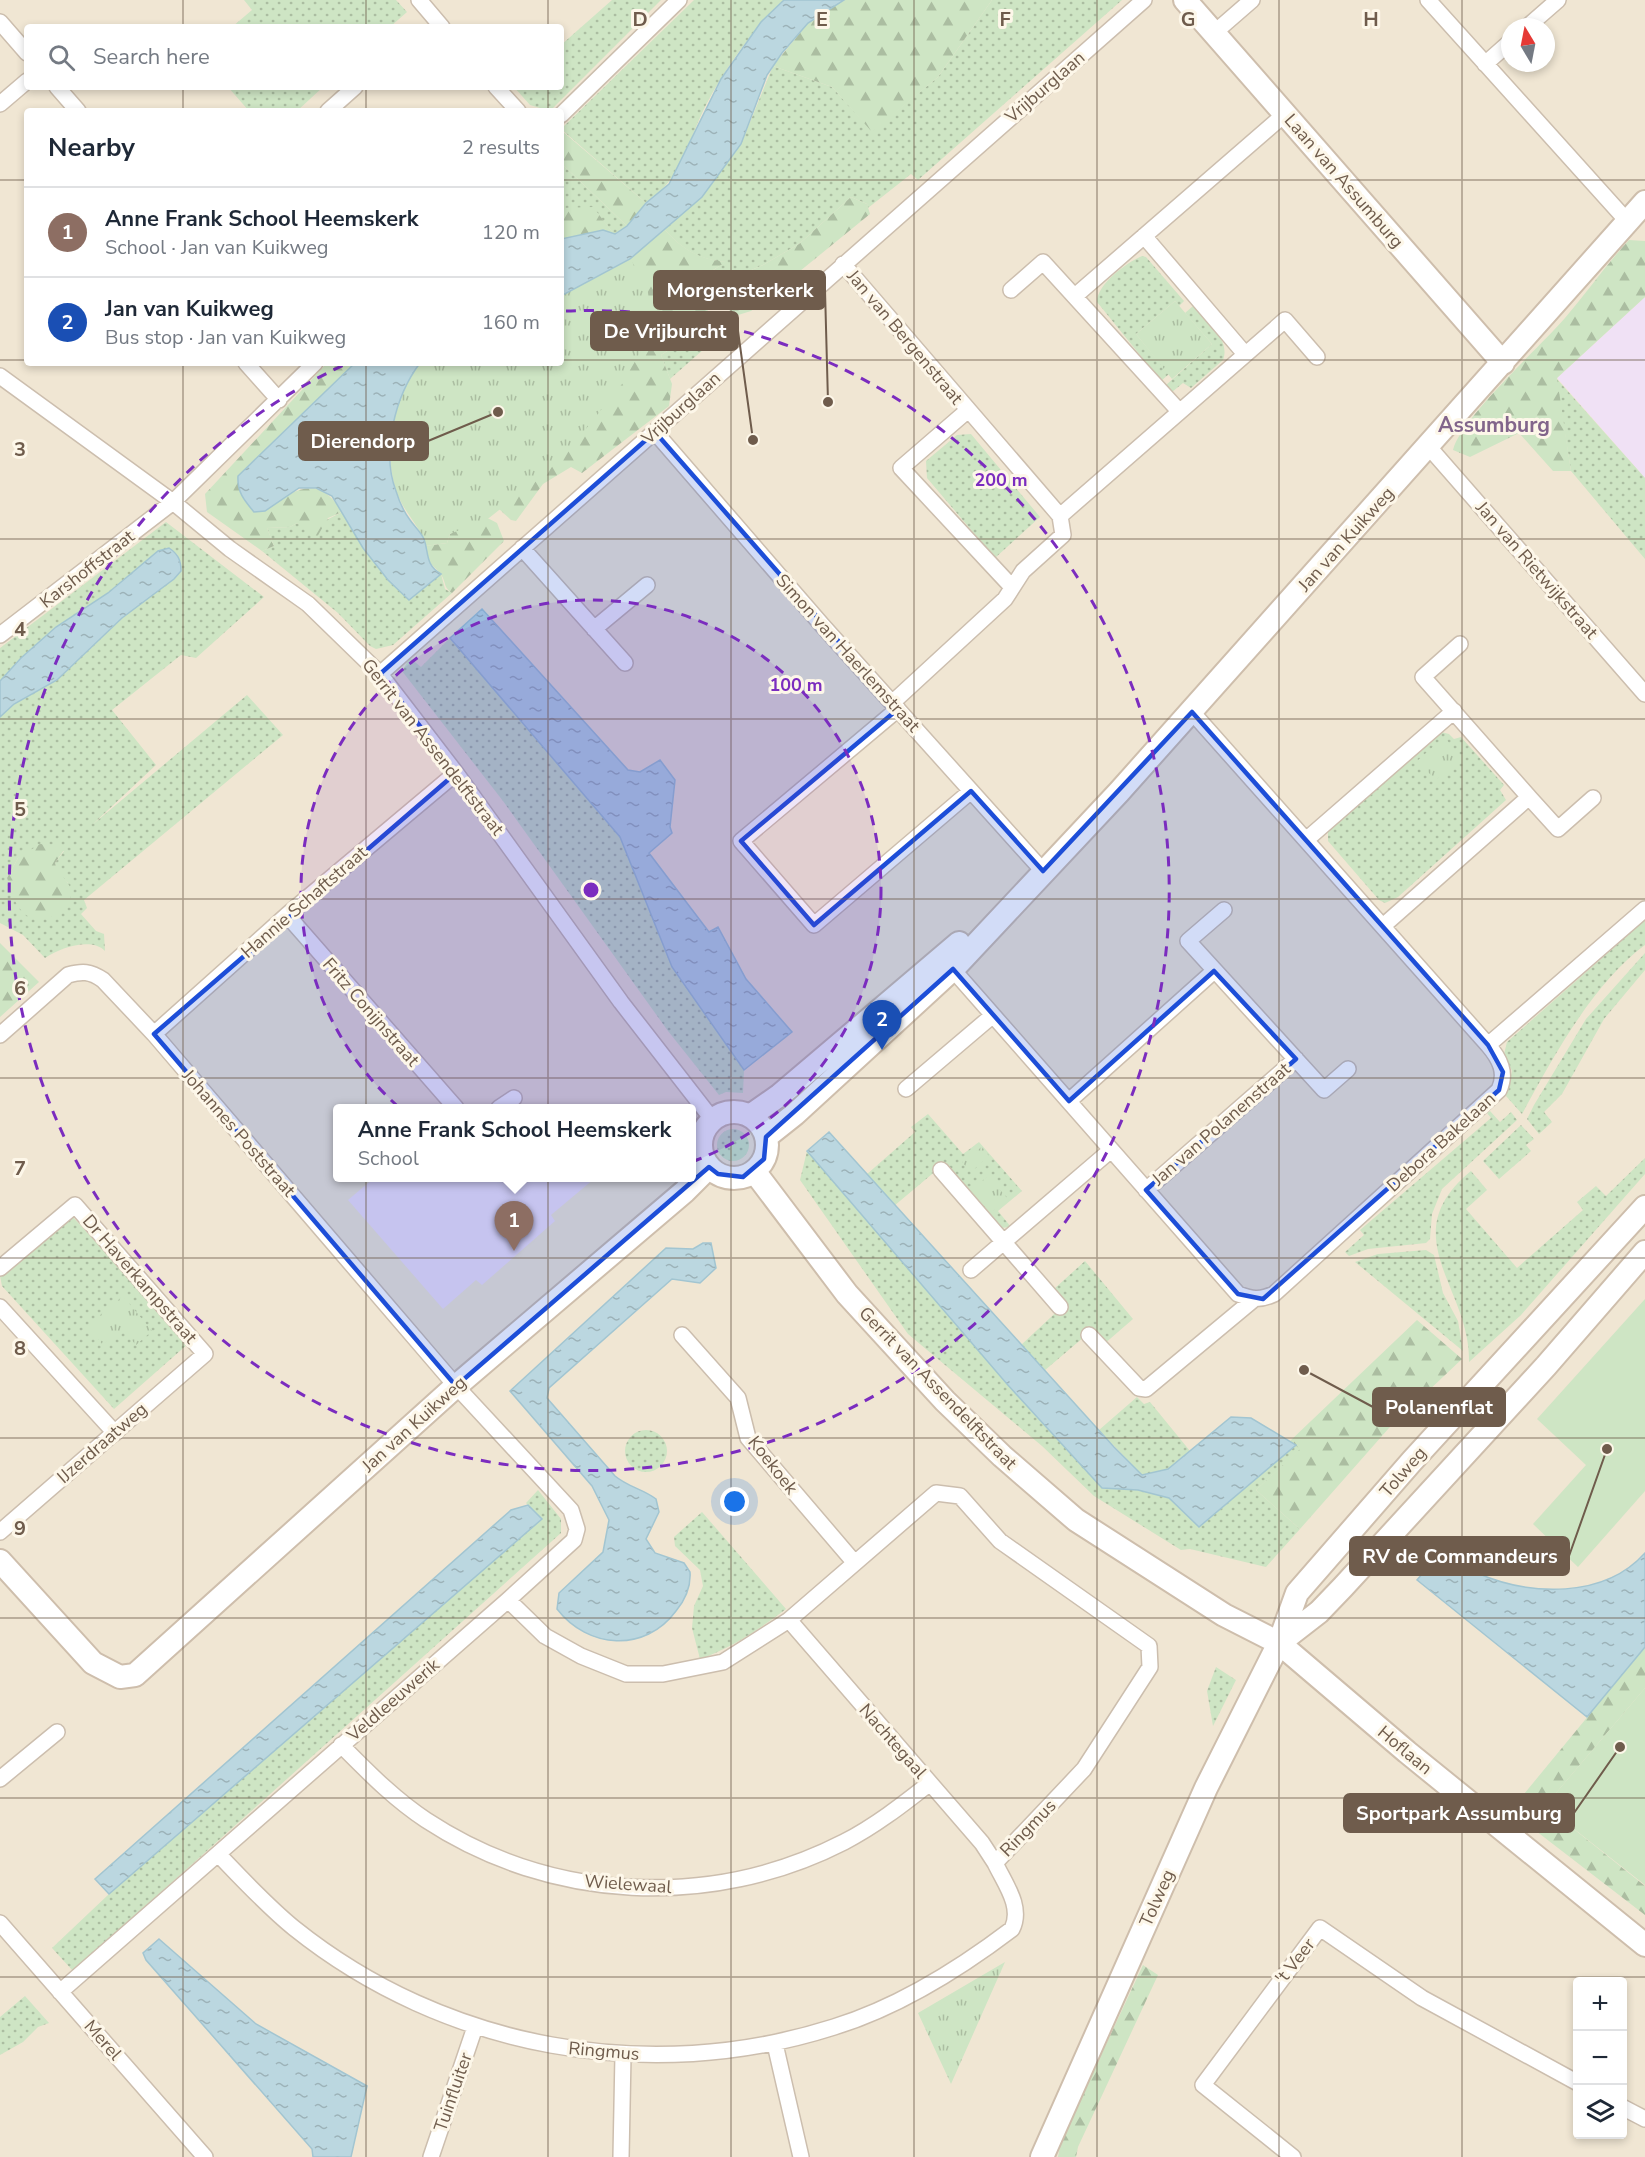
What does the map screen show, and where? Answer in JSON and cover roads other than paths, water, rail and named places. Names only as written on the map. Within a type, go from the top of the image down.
[{"type":"street","points":[[419,0],[432,24]]},
{"type":"street","points":[[564,112],[679,0]]},
{"type":"street","name":"Vrijburglaan","points":[[380,674],[1144,0]]},
{"type":"street","name":"Laan van Assumburg","points":[[1185,0],[1503,363]]},
{"type":"street","points":[[1214,33],[1252,0]]},
{"type":"street","points":[[1428,0],[1485,64],[1640,211]]},
{"type":"street","points":[[1537,18],[1558,0]]},
{"type":"street","points":[[0,22],[24,50]]},
{"type":"street","points":[[1485,64],[1501,50]]},
{"type":"street","points":[[0,104],[24,84]]},
{"type":"street","points":[[60,90],[75,108]]},
{"type":"street","points":[[331,108],[352,90]]},
{"type":"street","points":[[499,90],[515,108]]},
{"type":"street","points":[[1075,296],[1285,114]]},
{"type":"street","name":"Jan van Kuikweg","points":[[766,1137],[795,1114],[1043,871],[1192,712],[1640,211]]},
{"type":"street","points":[[1144,236],[1245,354]]},
{"type":"street","points":[[1011,290],[1043,262],[1179,411]]},
{"type":"street","name":"Jan van Bergenstraat","points":[[843,264],[967,411],[1060,516]]},
{"type":"street","points":[[971,791],[814,925],[741,840],[895,706],[1005,599],[1011,586],[1023,571],[1063,535],[1060,516],[1285,320],[1317,357]]},
{"type":"street","points":[[249,366],[279,400]]},
{"type":"street","name":"Karshoffstraat","points":[[0,635],[173,502],[312,366]]},
{"type":"street","name":"Gerrit van Assendelftstraat","points":[[0,376],[173,502],[230,549],[308,604],[380,674],[456,773],[621,1002],[712,1119]]},
{"type":"street","name":"Jan van Bergenstraat","points":[[967,411],[901,468],[1011,586]]},
{"type":"street","name":"Simon van Haerlemstraat","points":[[655,432],[1043,871]]},
{"type":"street","name":"Jan van Rietwijkstraat","points":[[1428,446],[1645,694]]},
{"type":"street","points":[[522,548],[626,663]]},
{"type":"street","points":[[594,629],[647,585]]},
{"type":"street","points":[[1460,644],[1423,677],[1558,830],[1593,798]]},
{"type":"street","points":[[1306,840],[1454,711]]},
{"type":"street","name":"Debora Bakelaan","points":[[1192,712],[1498,1056],[1503,1072],[1499,1090],[1274,1294],[1253,1300]]},
{"type":"street","name":"Hannie Schaftstraat","points":[[154,1034],[287,915],[456,773]]},
{"type":"street","points":[[1383,926],[1529,797]]},
{"type":"street","points":[[1488,1045],[1645,909]]},
{"type":"street","name":"Jan van Polanenstraat","points":[[1224,910],[1188,941],[1324,1090],[1348,1069]]},
{"type":"street","name":"Fritz Conijnstraat","points":[[287,915],[452,1104]]},
{"type":"street","name":"Jan van Kuikweg","points":[[750,1116],[948,963]]},
{"type":"street","name":"Jan van Polanenstraat","points":[[948,963],[992,1016],[1238,1294],[1253,1300]]},
{"type":"street","name":"Johannes Poststraat","points":[[0,1035],[68,975],[80,971],[93,973],[103,980],[154,1034],[456,1386]]},
{"type":"street","points":[[1069,1101],[1214,971]]},
{"type":"street","points":[[906,1089],[992,1016]]},
{"type":"street","name":"Jan van Polanenstraat","points":[[1146,1190],[1296,1059]]},
{"type":"street","points":[[505,1104],[514,1098]]},
{"type":"street","points":[[737,1112],[750,1116],[760,1125],[766,1137],[764,1159],[754,1171],[743,1177],[730,1178],[718,1174],[709,1167],[701,1151],[702,1134],[712,1119],[724,1113],[737,1112]]},
{"type":"street","points":[[971,1270],[1111,1150]]},
{"type":"street","name":"Jan van Kuikweg","points":[[696,1180],[709,1167]]},
{"type":"street","points":[[941,1170],[1060,1307]]},
{"type":"street","name":"Gerrit van Assendelftstraat","points":[[754,1171],[847,1294],[945,1401],[1002,1456],[1076,1520],[1224,1615],[1279,1643]]},
{"type":"street","name":"Jan van Kuikweg","points":[[0,1561],[93,1663],[120,1677],[135,1675],[456,1386],[694,1182]]},
{"type":"street","name":"Dr Haverkampstraat","points":[[0,1268],[75,1205],[205,1354]]},
{"type":"street","name":"Tolweg","points":[[1042,2157],[1206,1788],[1279,1643],[1297,1593],[1412,1461],[1645,1207]]},
{"type":"street","name":"Tolweg","points":[[1279,1643],[1319,1612],[1546,1366],[1645,1252]]},
{"type":"street","points":[[1089,1335],[1139,1388],[1146,1389],[1253,1300]]},
{"type":"street","points":[[0,1307],[115,1433]]},
{"type":"street","name":"Koekoek","points":[[682,1335],[738,1398],[748,1438],[854,1562]]},
{"type":"street","name":"IJzerdraatweg","points":[[0,1532],[205,1354]]},
{"type":"street","name":"Veldleeuwerik","points":[[60,1992],[219,1855],[574,1540],[576,1520],[571,1510],[456,1386]]},
{"type":"street","name":"Ringmus","points":[[219,1855],[293,1928],[335,1958],[417,2004],[475,2027],[533,2042],[623,2055],[714,2053],[775,2044],[835,2027],[883,2008],[941,1978],[1012,1929],[1017,1918],[1015,1904],[994,1863],[1084,1769],[1150,1667],[1149,1646],[1000,1541],[960,1496],[936,1493],[789,1620],[723,1662],[663,1674],[626,1674],[581,1656],[545,1636],[508,1600]]},
{"type":"street","name":"Nachtegaal","points":[[789,1620],[982,1842],[994,1863]]},
{"type":"street","name":"Hoflaan","points":[[1279,1643],[1407,1752],[1645,1945]]},
{"type":"street","points":[[1,1778],[57,1732]]},
{"type":"street","name":"Wielewaal","points":[[341,1745],[389,1792],[425,1820],[474,1848],[526,1869],[580,1883],[636,1889],[693,1887],[748,1878],[798,1863],[845,1842],[872,1826],[930,1783]]},
{"type":"street","name":"Merel","points":[[0,1923],[205,2157]]},
{"type":"street","name":"'t Veer","points":[[1293,2157],[1203,2085],[1320,1928],[1422,1998],[1573,2080]]},
{"type":"street","name":"Tuinfluiter","points":[[431,2157],[475,2027]]},
{"type":"street","points":[[775,2044],[801,2157]]},
{"type":"street","points":[[621,2157],[623,2055]]},
{"type":"street","points":[[1627,2109],[1645,2119]]},
{"type":"water","points":[[784,0],[844,0],[808,23],[782,53],[767,75],[741,144],[702,197],[630,259],[564,294],[564,238],[603,230],[615,234],[627,226],[646,203],[669,184],[721,79],[761,22]]},
{"type":"water","points":[[352,366],[418,366],[397,408],[390,442],[390,459],[392,476],[400,502],[424,539],[432,567],[441,574],[409,600],[388,580],[363,548],[332,496],[316,488],[299,488],[265,511],[254,512],[240,491],[238,476]]},
{"type":"water","points":[[169,548],[177,555],[180,564],[181,571],[174,579],[122,618],[57,680],[14,704],[0,717],[0,681],[21,658],[56,627],[108,593],[158,551]]},
{"type":"water","points":[[482,609],[628,770],[640,772],[660,760],[675,780],[670,827],[672,833],[649,853],[709,932],[718,927],[746,979],[792,1032],[744,1070],[672,967],[620,837],[450,638]]},
{"type":"water","points":[[829,1132],[1114,1447],[1142,1475],[1168,1469],[1231,1417],[1251,1418],[1296,1445],[1199,1527],[1169,1498],[1138,1490],[1102,1488],[1007,1384],[807,1151]]},
{"type":"water","points":[[703,1243],[711,1243],[716,1268],[700,1283],[672,1279],[549,1388],[547,1398],[615,1476],[656,1499],[659,1512],[646,1539],[655,1553],[684,1563],[690,1572],[690,1582],[685,1598],[663,1625],[649,1634],[633,1639],[617,1641],[600,1638],[584,1632],[557,1609],[559,1593],[603,1552],[609,1520],[592,1486],[510,1391],[666,1248],[693,1249]]},
{"type":"water","points":[[528,1505],[542,1519],[109,1894],[95,1879],[511,1510]]},
{"type":"water","points":[[1441,1552],[1472,1571],[1498,1581],[1543,1589],[1588,1586],[1609,1579],[1628,1568],[1645,1553],[1645,1647],[1587,1717],[1417,1580]]},
{"type":"water","points":[[159,1939],[256,2024],[367,2086],[351,2157],[313,2157],[312,2149],[146,1960],[143,1953]]},
{"type":"place","name":"Morgensterkerk","points":[[828,402]]},
{"type":"place","name":"Dierendorp","points":[[498,412]]},
{"type":"place","name":"De Vrijburcht","points":[[753,440]]},
{"type":"place","name":"Jan van Kuikweg","points":[[882,1050]]},
{"type":"place","name":"Anne Frank School Heemskerk","points":[[514,1251]]},
{"type":"place","name":"Polanenflat","points":[[1304,1370]]},
{"type":"place","name":"RV de Commandeurs","points":[[1607,1449]]},
{"type":"place","name":"Sportpark Assumburg","points":[[1620,1747]]},
{"type":"district","name":"Assumburg","points":[[1494,425]]}]
